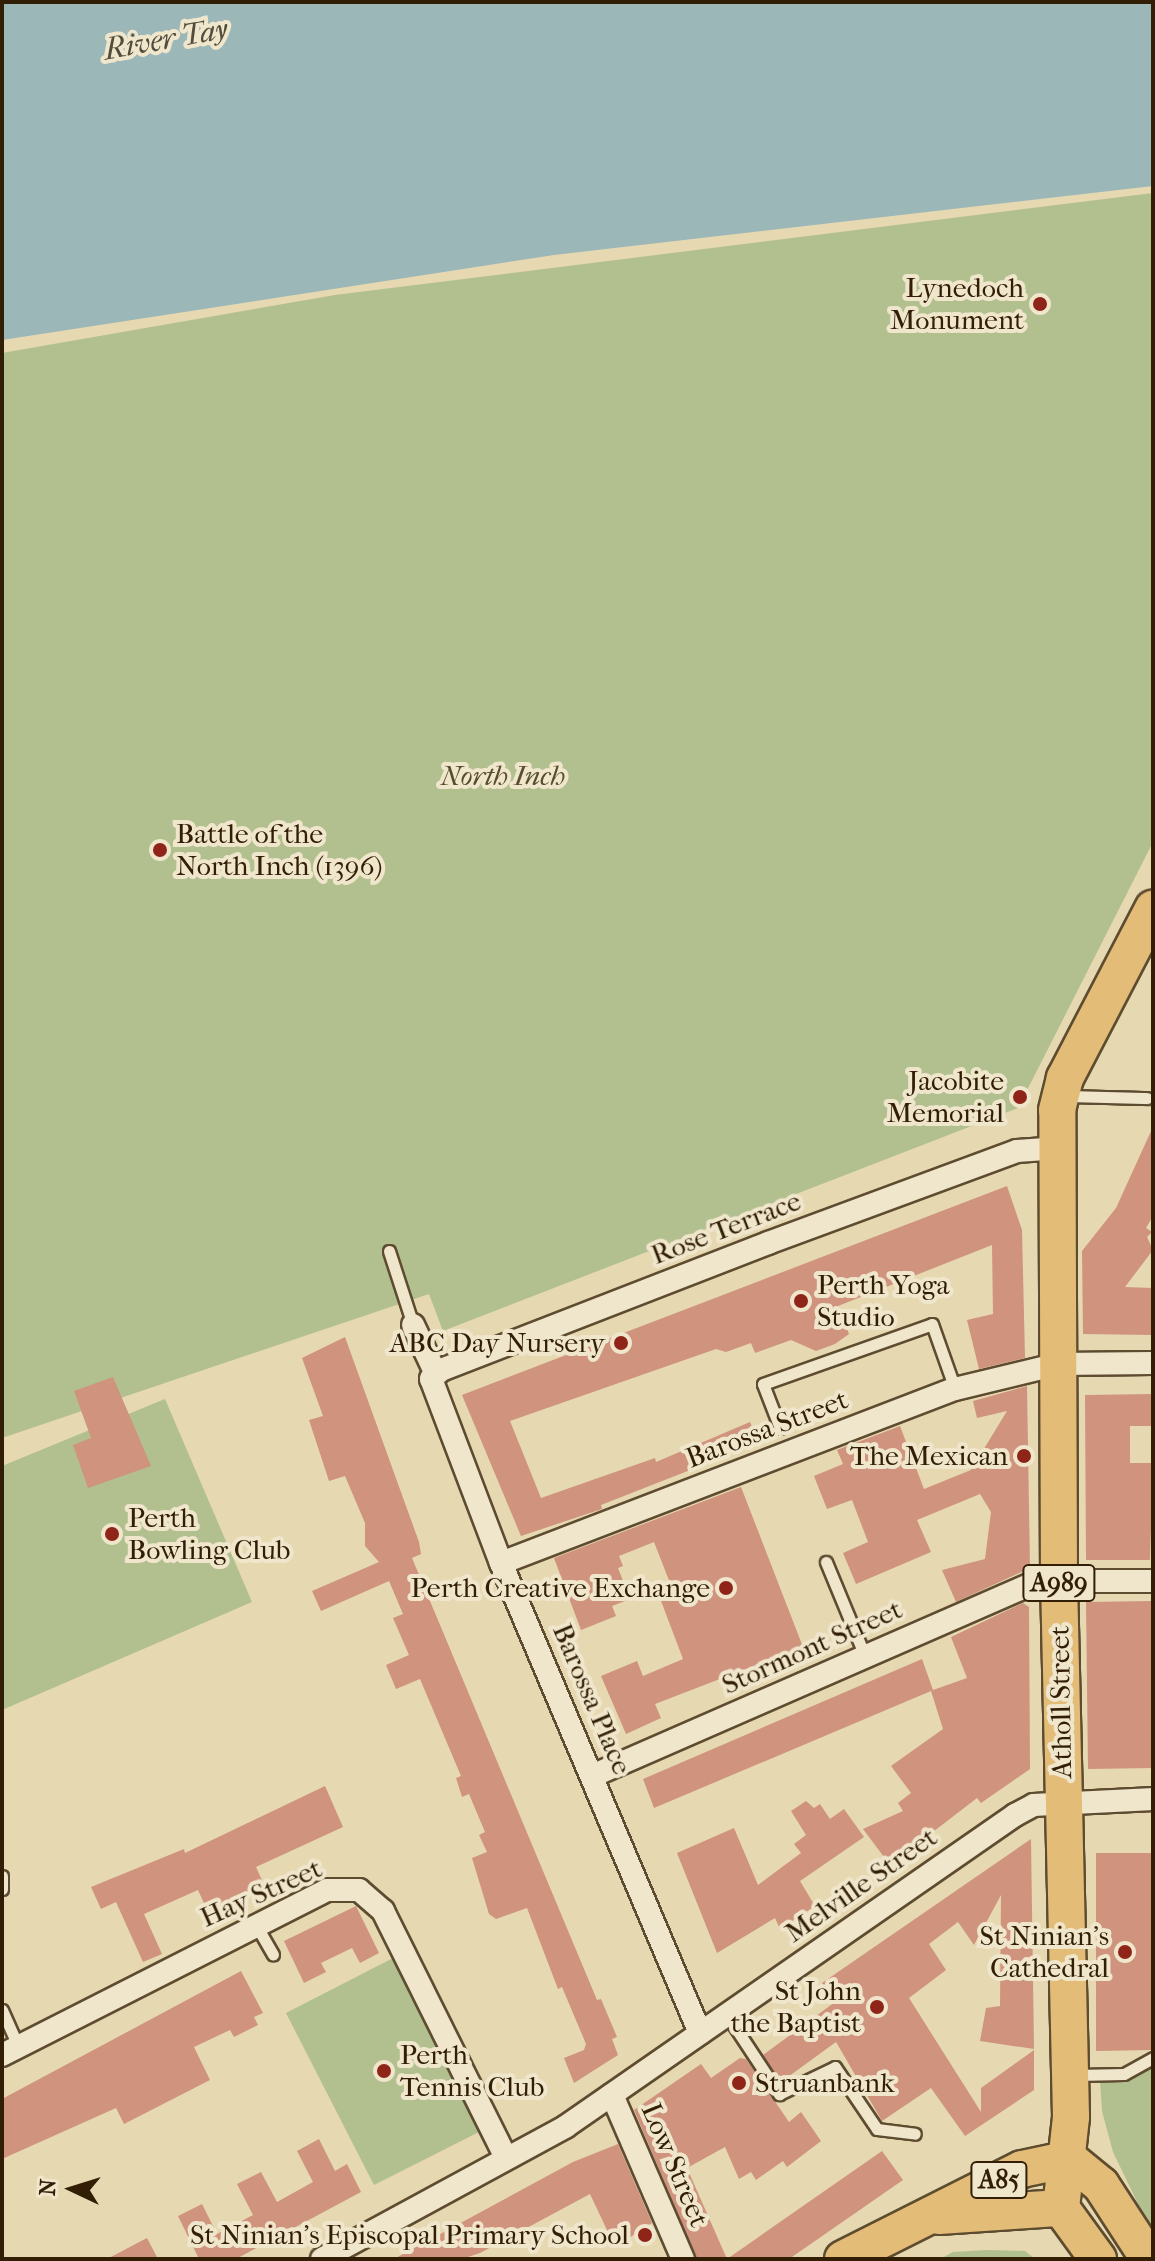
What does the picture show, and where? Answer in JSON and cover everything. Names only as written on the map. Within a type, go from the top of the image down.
[{"type":"main road","name":"A989","points":[[1056,1148],[1060,1096],[1153,909]]},
{"type":"main road","name":"Atholl Street","points":[[1056,1148],[1059,1580],[1069,2159],[1061,2208]]},
{"type":"main road","name":"A85","points":[[843,2259],[934,2217],[1037,2163],[1069,2159]]},
{"type":"main road","points":[[1069,2159],[1101,2185],[1149,2259]]},
{"type":"main road","name":"A85","points":[[934,2217],[1061,2208]]},
{"type":"main road","points":[[1061,2208],[1098,2259]]},
{"type":"street","name":"Rose Terrace","points":[[433,1381],[1017,1151],[1056,1148]]},
{"type":"street","name":"Barossa Place","points":[[413,1325],[501,1563],[700,2033]]},
{"type":"street","name":"Barossa Street","points":[[501,1563],[955,1389],[1058,1364],[1153,1363]]},
{"type":"street","name":"Stormont Street","points":[[592,1776],[1038,1581],[1153,1581]]},
{"type":"street","name":"Melville Street","points":[[322,2259],[505,2156],[565,2127],[1015,1815],[1034,1805],[1153,1799]]},
{"type":"street","name":"Hay Street","points":[[10,2050],[327,1890],[359,1890],[376,1902],[505,2156]]},
{"type":"street","name":"Low Street","points":[[612,2095],[683,2259]]},
{"type":"lane","points":[[1060,1096],[1147,1098]]},
{"type":"lane","points":[[389,1251],[413,1325]]},
{"type":"lane","points":[[780,1428],[763,1384],[932,1324],[955,1389]]},
{"type":"lane","points":[[826,1562],[865,1656]]},
{"type":"lane","points":[[2,1876],[2,1889]]},
{"type":"lane","points":[[255,1925],[273,1955]]},
{"type":"lane","points":[[2,2010],[10,2050]]},
{"type":"lane","points":[[727,2015],[779,2094],[835,2067],[877,2129],[915,2134]]},
{"type":"lane","points":[[1067,2076],[1124,2074],[1153,2058]]},
{"type":"green space","name":"North Inch","points":[[1153,193],[1153,842],[1018,1108],[443,1331],[429,1294],[2,1438],[2,353],[335,295]]},
{"type":"green space","name":"Perth Bowling Club","points":[[165,1399],[252,1602],[2,1710],[2,1466]]},
{"type":"green space","name":"Perth Tennis Club","points":[[395,1957],[483,2130],[374,2185],[286,2013]]},
{"type":"green space","points":[[1153,2064],[1153,2235],[1113,2152],[1102,2111],[1100,2080],[1131,2080]]},
{"type":"green space","points":[[1025,2251],[1035,2259],[940,2259],[953,2252]]},
{"type":"water","name":"River Tay","points":[[2,2],[1153,2],[1153,186],[554,255],[2,340]]},
{"type":"building","points":[[1152,1129],[1153,1216],[1146,1228],[1152,1232],[1147,1237],[1153,1250],[1125,1287],[1152,1288],[1153,1335],[1083,1334],[1082,1251],[1116,1208]]},
{"type":"building","points":[[1007,1186],[1022,1230],[1025,1358],[979,1369],[967,1320],[993,1314],[992,1245],[838,1306],[849,1334],[835,1344],[816,1351],[791,1340],[755,1353],[751,1343],[726,1352],[716,1349],[510,1421],[541,1498],[655,1458],[656,1462],[750,1422],[759,1443],[601,1505],[602,1509],[521,1536],[462,1395]]},
{"type":"building","points":[[345,1337],[419,1542],[421,1554],[412,1558],[597,2000],[601,1999],[617,2037],[612,2039],[618,2055],[574,2083],[564,2058],[584,2050],[586,2044],[562,1987],[558,1989],[527,1908],[496,1919],[489,1914],[472,1858],[487,1852],[479,1835],[485,1832],[469,1794],[462,1797],[456,1778],[461,1776],[420,1679],[396,1689],[386,1665],[409,1655],[393,1618],[403,1614],[389,1581],[321,1611],[312,1591],[379,1562],[365,1546],[365,1523],[345,1476],[329,1481],[309,1420],[323,1416],[302,1358]]},
{"type":"building","points":[[113,1377],[151,1466],[88,1488],[73,1445],[91,1438],[74,1391]]},
{"type":"building","points":[[1027,1386],[1030,1568],[956,1602],[942,1570],[985,1559],[991,1512],[980,1494],[917,1520],[931,1552],[856,1584],[843,1553],[868,1542],[852,1500],[827,1509],[814,1476],[843,1464],[837,1450],[900,1426],[924,1489],[971,1470],[971,1457],[979,1457],[1007,1411],[977,1418],[973,1401]]},
{"type":"building","points":[[1153,1394],[1153,1426],[1130,1426],[1130,1463],[1153,1463],[1150,1560],[1086,1560],[1085,1395]]},
{"type":"building","name":"Perth Creative Exchange","points":[[741,1487],[803,1647],[655,1704],[661,1718],[626,1734],[601,1676],[637,1661],[643,1676],[683,1659],[658,1593],[672,1588],[654,1542],[619,1556],[623,1566],[618,1568],[630,1599],[612,1606],[616,1616],[581,1630],[554,1558]]},
{"type":"building","points":[[1153,1601],[1153,1768],[1088,1769],[1086,1602]]},
{"type":"building","points":[[1023,1603],[1029,1607],[1030,1769],[981,1803],[977,1798],[890,1865],[863,1829],[903,1811],[898,1803],[911,1793],[891,1766],[943,1729],[931,1691],[654,1808],[643,1779],[922,1659],[933,1690],[967,1678],[951,1637]]},
{"type":"building","points":[[325,1786],[343,1827],[256,1867],[265,1887],[209,1914],[198,1890],[144,1914],[162,1954],[143,1962],[116,1902],[101,1909],[91,1887],[184,1849],[185,1853]]},
{"type":"building","points":[[806,1801],[814,1808],[820,1804],[830,1819],[844,1809],[864,1837],[800,1881],[815,1906],[780,1929],[775,1918],[717,1953],[677,1853],[734,1828],[758,1885],[801,1853],[794,1844],[806,1835],[791,1811]]},
{"type":"building","points":[[1031,1839],[1034,2049],[980,2041],[986,2008],[1000,2006],[1001,1895],[974,1945],[958,1922],[929,1944],[946,1970],[909,1998],[981,2112],[981,2088],[1034,2050],[1034,2090],[965,2136],[931,2088],[882,2121],[836,2042],[781,2082],[763,2055],[835,2002],[822,1983]]},
{"type":"building","name":"St Ninian's Cathedral","points":[[1096,1853],[1153,1853],[1153,2050],[1096,2051]]},
{"type":"building","points":[[356,1906],[379,1953],[360,1963],[352,1948],[321,1963],[326,1972],[304,1983],[284,1941]]},
{"type":"building","points":[[241,1971],[263,2013],[254,2017],[258,2025],[234,2037],[230,2030],[194,2047],[210,2080],[124,2124],[116,2108],[2,2159],[2,2099]]},
{"type":"building","points":[[740,2058],[746,2059],[789,2122],[801,2112],[821,2141],[787,2167],[783,2161],[756,2180],[751,2172],[739,2179],[725,2147],[687,2168],[727,2259],[697,2259],[634,2110],[701,2064],[711,2078]]},
{"type":"building","points":[[319,2139],[335,2171],[347,2164],[361,2192],[236,2259],[199,2259],[178,2216],[202,2204],[217,2234],[253,2215],[237,2184],[261,2172],[277,2202],[313,2182],[297,2151]]},
{"type":"building","points":[[618,2144],[652,2223],[615,2247],[590,2194],[480,2253],[462,2259],[394,2259],[573,2162]]},
{"type":"building","points":[[882,2151],[903,2180],[789,2259],[727,2259]]},
{"type":"building","points":[[147,2238],[158,2259],[107,2259]]},
{"type":"place","name":"Lynedoch Monument","points":[[1040,304]]},
{"type":"place","name":"Battle of the North Inch (1396)","points":[[160,850]]},
{"type":"place","name":"Jacobite Memorial","points":[[1020,1097]]},
{"type":"place","name":"Perth Yoga Studio","points":[[801,1301]]},
{"type":"place","name":"ABC Day Nursery","points":[[621,1343]]},
{"type":"place","name":"The Mexican","points":[[1024,1456]]},
{"type":"place","name":"Perth Bowling Club","points":[[112,1534]]},
{"type":"place","name":"Perth Creative Exchange","points":[[726,1588]]},
{"type":"place","name":"St Ninian's Cathedral","points":[[1125,1952]]},
{"type":"place","name":"St John the Baptist","points":[[877,2007]]},
{"type":"place","name":"Perth Tennis Club","points":[[384,2071]]},
{"type":"place","name":"Struanbank","points":[[739,2083]]},
{"type":"place","name":"St Ninian's Episcopal Primary School","points":[[645,2235]]}]
